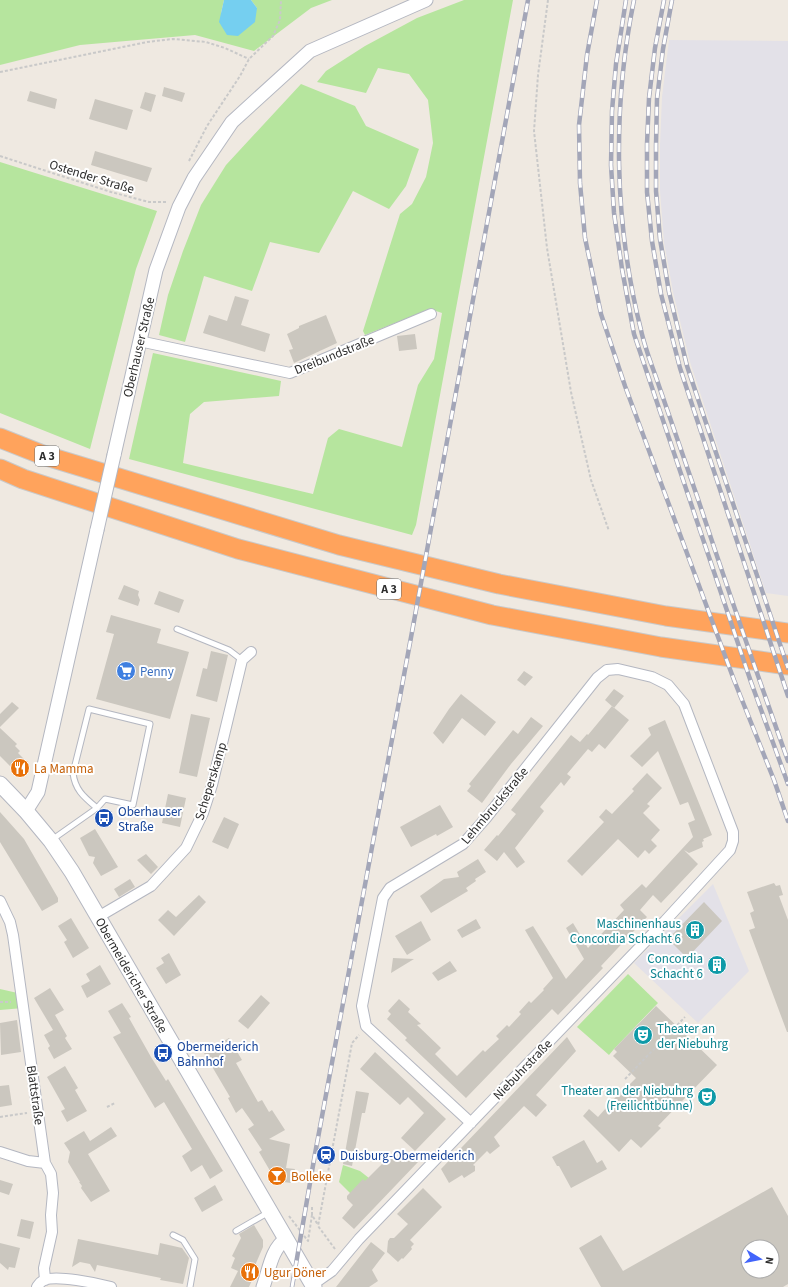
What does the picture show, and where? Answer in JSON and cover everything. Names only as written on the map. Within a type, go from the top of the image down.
[{"type":"highway","name":"A 3","points":[[0,438],[43,455],[347,547],[514,587],[666,616],[788,633]]},
{"type":"highway","name":"A 3","points":[[0,469],[23,478],[238,549],[492,615],[661,648],[788,665]]},
{"type":"main road","name":"Obermeidericher Straße","points":[[0,784],[26,811],[51,841],[72,872],[313,1286]]},
{"type":"street","name":"Oberhauser Straße","points":[[26,811],[38,792],[156,270],[179,207],[194,178],[232,122],[310,50],[426,0]]},
{"type":"street","name":"Dreibundstraße","points":[[139,341],[290,373],[431,314]]},
{"type":"street","points":[[242,660],[251,652]]},
{"type":"street","name":"Scheperskamp","points":[[98,917],[151,886],[186,848],[203,812],[212,785],[242,660]]},
{"type":"street","name":"Lehmbruckstraße","points":[[366,1026],[362,1006],[383,898],[390,888],[463,844],[486,818],[597,678],[607,670],[618,669],[652,677],[668,686],[684,704],[733,832],[733,841],[730,850]]},
{"type":"street","name":"Niebuhrstraße","points":[[313,1286],[332,1271],[359,1239],[675,910],[730,850]]},
{"type":"street","name":"Blattstraße","points":[[0,901],[10,922],[13,935],[45,1163],[50,1174],[53,1193],[51,1215],[52,1232],[44,1268],[44,1280]]},
{"type":"street","points":[[366,1026],[471,1123]]},
{"type":"street","points":[[0,1152],[28,1161],[45,1163]]},
{"type":"street","points":[[263,1287],[273,1255],[280,1242],[286,1239]]},
{"type":"street","points":[[37,1287],[40,1282],[44,1280],[61,1279],[111,1287]]},
{"type":"lane","points":[[177,629],[229,650],[242,660]]},
{"type":"lane","points":[[51,841],[97,808],[105,799],[133,805],[150,724],[89,709],[73,773],[74,782],[83,796],[97,808]]},
{"type":"lane","points":[[44,765],[73,773]]},
{"type":"lane","points":[[236,1230],[270,1211]]},
{"type":"lane","points":[[173,1235],[183,1240],[195,1259],[190,1287]]},
{"type":"path","points":[[194,178],[185,170],[207,126],[240,76],[249,59],[273,36],[280,20],[281,0]]},
{"type":"path","points":[[548,0],[538,75],[534,131],[548,248],[571,392],[591,480],[609,531]]},
{"type":"path","points":[[0,72],[147,42],[173,39],[206,42],[225,48],[249,59]]},
{"type":"path","name":"Ostender Straße","points":[[0,156],[111,192],[149,202],[169,202],[179,207]]},
{"type":"path","points":[[625,1080],[685,1017]]},
{"type":"path","points":[[318,1226],[352,1043],[366,1026]]},
{"type":"path","points":[[107,1107],[115,1103]]},
{"type":"path","points":[[0,1117],[38,1112]]},
{"type":"path","points":[[286,1212],[308,1241],[312,1207]]},
{"type":"path","points":[[312,1216],[342,1259]]},
{"type":"shaded area","points":[[669,40],[788,41],[788,596],[766,593],[690,362],[673,292],[664,242],[660,191],[662,97]]},
{"type":"shaded area","points":[[713,884],[749,971],[698,1023],[634,963]]},
{"type":"green space","points":[[0,0],[224,0],[221,13],[257,8],[251,0],[332,0],[311,8],[254,51],[195,35],[80,45],[0,65]]},
{"type":"green space","points":[[464,0],[513,0],[416,525],[412,535],[129,459],[153,353],[281,381],[279,396],[204,402],[190,414],[183,463],[313,494],[328,438],[339,429],[402,447],[418,385],[434,359],[442,313],[430,309],[365,335],[363,331],[400,214],[412,204],[426,177],[433,143],[428,100],[409,74],[378,68],[366,93],[317,82],[326,71],[365,46],[417,18]]},
{"type":"green space","points":[[301,84],[355,106],[366,126],[419,149],[406,186],[389,209],[353,191],[319,253],[270,242],[252,291],[204,276],[185,342],[159,335],[168,295],[201,205],[226,165]]},
{"type":"green space","points":[[0,162],[157,211],[136,269],[90,449],[0,413]]},
{"type":"green space","points":[[628,974],[658,1003],[609,1055],[577,1027]]},
{"type":"green space","points":[[0,989],[22,994],[23,1008],[0,1010]]},
{"type":"green space","points":[[343,1165],[360,1171],[388,1193],[380,1188],[358,1201],[339,1182]]},
{"type":"water","points":[[224,0],[251,0],[257,8],[255,22],[238,36],[227,35],[219,22]]},
{"type":"building","points":[[164,87],[185,93],[182,102],[162,96]]},
{"type":"building","points":[[30,91],[57,99],[55,109],[27,101]]},
{"type":"building","points":[[145,92],[156,95],[151,112],[140,108]]},
{"type":"building","points":[[95,99],[133,110],[127,130],[89,119]]},
{"type":"building","points":[[95,151],[152,168],[147,182],[91,165]]},
{"type":"building","points":[[235,296],[249,300],[241,325],[270,334],[265,352],[203,333],[209,315],[227,321]]},
{"type":"building","points":[[326,315],[337,343],[294,363],[289,350],[293,349],[287,334],[299,328],[299,326]]},
{"type":"building","points":[[415,334],[417,349],[399,351],[397,336]]},
{"type":"building","points":[[124,585],[139,591],[138,595],[140,600],[138,606],[118,599]]},
{"type":"building","points":[[159,591],[184,600],[179,613],[154,604]]},
{"type":"building","name":"Penny","points":[[111,615],[161,629],[157,643],[189,652],[170,719],[96,699],[114,634],[106,632]]},
{"type":"building","points":[[211,651],[228,655],[217,702],[196,696],[203,668],[207,669]]},
{"type":"building","points":[[524,671],[533,677],[525,686],[517,680]]},
{"type":"building","points":[[614,689],[624,696],[614,708],[605,700]]},
{"type":"building","points":[[461,694],[496,722],[485,736],[462,718],[443,744],[433,733]]},
{"type":"building","points":[[12,702],[19,708],[0,727],[0,714]]},
{"type":"building","points":[[612,706],[629,720],[605,749],[599,744],[592,752],[588,749],[567,774],[571,777],[564,786],[561,782],[540,807],[544,811],[515,848],[525,862],[517,868],[504,852],[497,861],[484,850],[516,814],[511,810],[571,735],[580,742],[587,734],[588,735]]},
{"type":"building","points":[[191,714],[210,718],[197,777],[179,773]]},
{"type":"building","points":[[531,717],[543,726],[511,764],[482,803],[467,791],[471,786],[469,784],[513,730],[518,734]]},
{"type":"building","points":[[665,720],[712,835],[703,839],[703,847],[689,853],[684,850],[698,864],[661,903],[653,895],[640,910],[647,917],[601,966],[603,968],[558,1015],[552,1009],[466,1098],[405,1040],[407,1038],[387,1019],[391,1014],[388,1011],[399,999],[410,1009],[408,1012],[421,1024],[417,1025],[441,1048],[435,1054],[457,1076],[483,1050],[485,1052],[499,1039],[496,1036],[507,1025],[509,1027],[521,1014],[519,1012],[529,1001],[531,1003],[544,990],[543,989],[553,978],[525,930],[533,926],[566,979],[584,959],[566,928],[573,923],[588,948],[624,910],[620,905],[642,884],[646,888],[693,837],[688,823],[695,820],[688,802],[680,805],[658,751],[642,767],[630,756],[651,735],[648,728]]},
{"type":"building","points":[[0,728],[17,744],[15,746],[20,751],[18,753],[29,764],[21,772],[15,767],[13,769],[0,756]]},
{"type":"building","points":[[647,773],[662,788],[647,804],[650,806],[643,813],[660,830],[651,840],[657,846],[649,854],[645,850],[638,858],[618,839],[582,876],[567,861],[604,822],[599,817],[606,809],[612,814],[634,791],[632,789]]},
{"type":"building","points":[[168,794],[186,798],[180,827],[162,823]]},
{"type":"building","points":[[440,805],[453,827],[437,836],[436,834],[411,847],[400,827]]},
{"type":"building","points":[[0,812],[24,839],[58,898],[58,902],[42,911],[0,842]]},
{"type":"building","points":[[224,817],[239,824],[228,849],[212,842]]},
{"type":"building","points":[[95,829],[118,867],[101,876],[93,863],[95,857],[89,856],[80,838]]},
{"type":"building","points":[[146,854],[158,867],[151,874],[137,860]]},
{"type":"building","points":[[478,859],[486,872],[475,879],[476,881],[466,888],[468,891],[431,913],[420,896],[444,879],[459,877],[457,872]]},
{"type":"building","points":[[130,879],[135,887],[119,897],[114,889]]},
{"type":"building","points":[[774,883],[776,886],[780,885],[783,895],[779,896],[788,920],[788,1032],[749,930],[755,928],[750,913],[754,911],[747,892]]},
{"type":"building","points":[[199,895],[206,902],[174,936],[158,920],[168,910],[176,917]]},
{"type":"building","name":"Maschinenhaus Concordia Schacht 6","points":[[704,902],[722,921],[687,958],[668,939]]},
{"type":"building","points":[[71,918],[89,948],[73,958],[64,942],[67,940],[58,926]]},
{"type":"building","points":[[476,919],[481,928],[462,938],[457,930]]},
{"type":"building","points":[[421,921],[431,940],[407,955],[395,936]]},
{"type":"building","points":[[169,953],[181,975],[166,984],[156,968],[164,963],[161,958]]},
{"type":"building","points":[[393,958],[414,959],[391,973]]},
{"type":"building","name":"Concordia Schacht 6","points":[[717,958],[724,965],[717,972],[710,965]]},
{"type":"building","points":[[450,961],[457,971],[438,981],[432,973]]},
{"type":"building","points":[[100,965],[111,984],[87,998],[81,986],[90,981],[86,974]]},
{"type":"building","points":[[50,988],[64,1010],[55,1015],[67,1036],[65,1038],[72,1049],[54,1059],[48,1048],[50,1046],[44,1035],[53,1030],[34,998]]},
{"type":"building","points":[[261,995],[270,1003],[248,1029],[238,1021]]},
{"type":"building","points":[[122,1003],[131,1017],[129,1018],[151,1057],[166,1081],[168,1079],[223,1171],[210,1179],[202,1165],[191,1172],[182,1156],[192,1149],[164,1102],[155,1108],[113,1037],[121,1033],[108,1011]]},
{"type":"building","points":[[656,1006],[717,1065],[658,1126],[661,1128],[641,1148],[631,1139],[619,1152],[583,1116],[589,1109],[598,1117],[622,1090],[623,1091],[636,1078],[613,1056],[617,1052],[614,1049]]},
{"type":"building","points":[[17,1020],[21,1052],[1,1055],[0,1023]]},
{"type":"building","points":[[567,1037],[576,1051],[536,1095],[547,1105],[536,1117],[524,1106],[494,1137],[500,1146],[490,1154],[487,1151],[473,1165],[475,1166],[475,1171],[464,1178],[462,1175],[449,1183],[441,1169]]},
{"type":"building","points":[[229,1038],[242,1060],[236,1063],[258,1102],[262,1100],[269,1112],[272,1110],[285,1130],[269,1139],[290,1144],[286,1168],[295,1169],[291,1183],[276,1181],[259,1152],[262,1150],[248,1129],[254,1125],[242,1108],[236,1113],[228,1098],[230,1097],[204,1053]]},
{"type":"building","points":[[375,1052],[446,1119],[415,1151],[401,1138],[424,1113],[408,1097],[400,1105],[360,1069]]},
{"type":"building","points":[[65,1066],[78,1088],[75,1090],[87,1111],[67,1122],[61,1111],[65,1109],[47,1077]]},
{"type":"building","points":[[9,1085],[12,1105],[0,1107],[0,1086]]},
{"type":"building","points":[[356,1091],[369,1093],[365,1113],[362,1113],[352,1166],[343,1164]]},
{"type":"building","points":[[111,1127],[117,1136],[88,1154],[110,1191],[91,1202],[81,1188],[82,1186],[80,1182],[68,1162],[70,1152],[64,1143],[84,1131],[90,1141]]},
{"type":"building","points":[[584,1140],[597,1163],[602,1160],[607,1169],[571,1188],[559,1166],[557,1166],[552,1157]]},
{"type":"building","points":[[407,1151],[418,1162],[354,1229],[342,1218],[353,1205],[347,1199],[347,1196],[363,1179],[365,1181],[391,1155],[397,1161]]},
{"type":"building","points":[[0,1180],[13,1184],[9,1195],[0,1192]]},
{"type":"building","points":[[215,1185],[223,1200],[202,1212],[194,1198]]},
{"type":"building","points":[[772,1187],[788,1216],[788,1284],[783,1287],[601,1287],[579,1248],[601,1235],[623,1271]]},
{"type":"building","points":[[423,1188],[442,1207],[410,1240],[414,1244],[411,1247],[412,1249],[403,1259],[402,1258],[398,1262],[387,1252],[388,1241],[390,1238],[394,1238],[408,1224],[397,1214]]},
{"type":"building","points":[[21,1219],[34,1222],[30,1239],[17,1236]]},
{"type":"building","points":[[254,1225],[263,1240],[263,1247],[250,1277],[253,1278],[249,1287],[230,1287],[238,1271],[231,1268],[235,1258],[232,1256],[241,1238],[239,1234]]},
{"type":"building","points":[[78,1239],[158,1255],[160,1243],[182,1248],[189,1258],[183,1284],[97,1265],[95,1272],[90,1264],[80,1262],[72,1267]]},
{"type":"building","points":[[371,1242],[385,1253],[372,1270],[378,1281],[369,1287],[336,1287]]},
{"type":"building","points":[[0,1243],[20,1248],[15,1268],[9,1267],[8,1270],[0,1263]]},
{"type":"railway","points":[[292,1287],[315,1154],[528,0]]},
{"type":"railway","points":[[597,0],[587,55],[579,125],[580,183],[585,238],[601,314],[625,386],[734,680],[774,780],[788,821]]},
{"type":"railway","points":[[626,0],[616,64],[612,111],[611,165],[614,213],[622,269],[634,334],[751,682],[788,784]]},
{"type":"railway","points":[[634,0],[622,82],[619,124],[621,207],[625,248],[632,290],[647,351],[788,761]]},
{"type":"railway","points":[[664,0],[655,48],[649,98],[647,144],[647,192],[652,241],[661,294],[680,368],[788,696]]},
{"type":"railway","points":[[672,0],[663,49],[657,99],[656,145],[656,191],[660,239],[669,292],[687,366],[788,668]]},
{"type":"place","name":"Penny","points":[[126,671]]},
{"type":"place","name":"La Mamma","points":[[20,768]]},
{"type":"place","name":"Oberhauser Straße","points":[[104,818]]},
{"type":"place","name":"Maschinenhaus Concordia Schacht 6","points":[[695,930]]},
{"type":"place","name":"Concordia Schacht 6","points":[[717,965]]},
{"type":"place","name":"Theater an der Niebuhrg","points":[[643,1035]]},
{"type":"place","name":"Obermeiderich Bahnhof","points":[[163,1053]]},
{"type":"place","name":"Theater an der Niebuhrg (Freilichtbühne)","points":[[707,1097]]},
{"type":"place","name":"Duisburg-Obermeiderich","points":[[326,1155]]},
{"type":"place","name":"Bolleke","points":[[277,1176]]},
{"type":"place","name":"Ugur Döner","points":[[250,1272]]}]
